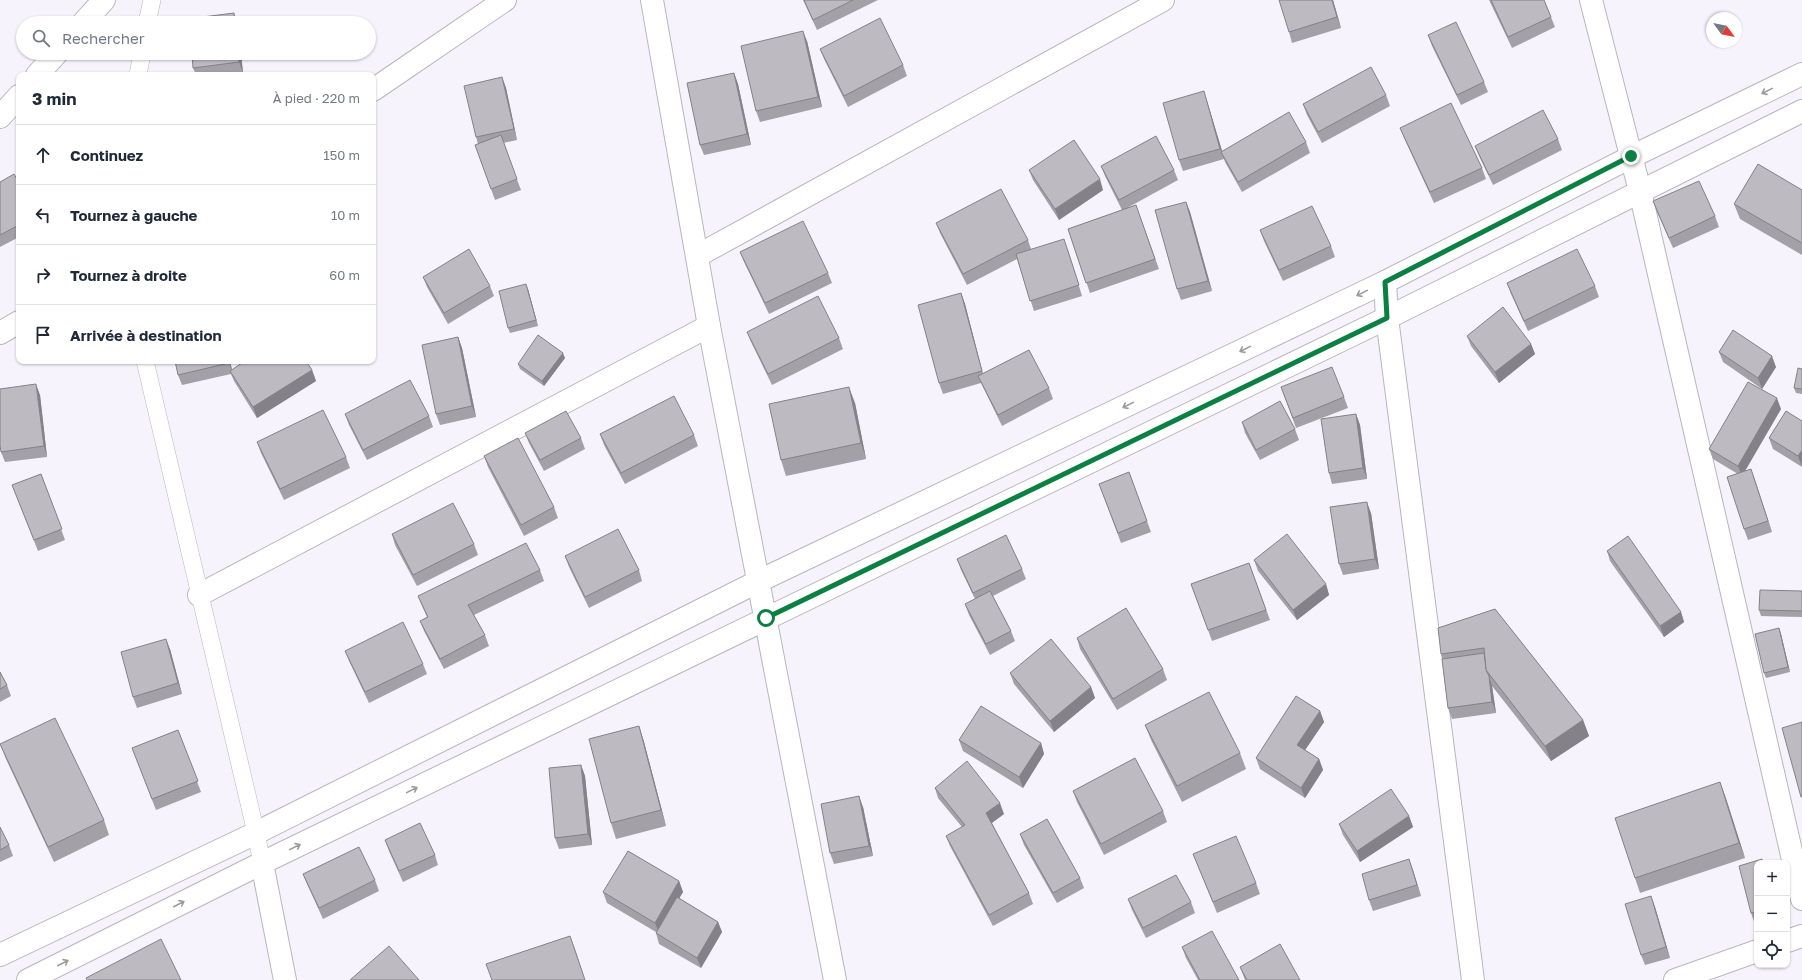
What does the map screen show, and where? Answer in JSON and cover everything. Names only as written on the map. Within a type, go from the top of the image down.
[{"type":"street","points":[[89,16],[104,0]]},
{"type":"street","points":[[376,88],[505,0]]},
{"type":"street","points":[[652,0],[709,326],[759,581],[834,980]]},
{"type":"street","points":[[697,256],[1163,0]]},
{"type":"street","points":[[1591,0],[1640,192],[1802,899]]},
{"type":"street","points":[[40,72],[51,60]]},
{"type":"street","points":[[0,955],[256,833],[759,581],[1385,282],[1631,156],[1802,74]]},
{"type":"street","points":[[0,117],[16,99]]},
{"type":"street","points":[[28,980],[262,863],[1387,318],[1802,111]]},
{"type":"street","points":[[1385,282],[1387,318],[1473,980]]},
{"type":"street","points":[[0,333],[16,324]]},
{"type":"street","points":[[199,595],[709,326]]},
{"type":"street","points":[[262,863],[285,980]]},
{"type":"street","points":[[1790,940],[1802,936]]},
{"type":"street","points":[[1675,980],[1754,952]]},
{"type":"lane","points":[[149,16],[152,0]]},
{"type":"lane","points":[[139,72],[141,60]]},
{"type":"lane","points":[[146,364],[262,863]]},
{"type":"building","points":[[804,0],[853,0],[813,20]]},
{"type":"building","points":[[1279,0],[1332,0],[1337,17],[1289,32]]},
{"type":"building","points":[[1491,0],[1544,0],[1551,17],[1508,37]]},
{"type":"building","points":[[234,13],[234,16],[210,16]]},
{"type":"building","points":[[880,18],[903,65],[844,96],[820,49]]},
{"type":"building","points":[[1456,22],[1484,82],[1457,95],[1428,35]]},
{"type":"building","points":[[803,31],[818,97],[756,111],[741,46]]},
{"type":"building","points":[[192,60],[239,60],[239,62],[193,68]]},
{"type":"building","points":[[1371,67],[1386,95],[1318,132],[1303,104]]},
{"type":"building","points":[[734,73],[747,134],[700,145],[687,83]]},
{"type":"building","points":[[502,77],[514,129],[476,137],[464,86]]},
{"type":"building","points":[[1204,91],[1220,149],[1179,160],[1163,103]]},
{"type":"building","points":[[1451,103],[1482,168],[1430,192],[1400,128]]},
{"type":"building","points":[[1543,110],[1558,139],[1489,175],[1475,146]]},
{"type":"building","points":[[1289,112],[1306,142],[1238,182],[1221,152]]},
{"type":"building","points":[[501,135],[517,179],[491,189],[475,145]]},
{"type":"building","points":[[1156,136],[1174,170],[1119,200],[1101,166]]},
{"type":"building","points":[[1074,140],[1100,179],[1055,209],[1029,170]]},
{"type":"building","points":[[1758,164],[1802,190],[1802,243],[1734,204]]},
{"type":"building","points":[[14,174],[16,178],[16,227],[0,235],[0,182]]},
{"type":"building","points":[[1699,181],[1715,216],[1669,238],[1653,201]]},
{"type":"building","points":[[1001,189],[1028,240],[963,274],[936,223]]},
{"type":"building","points":[[1186,202],[1208,281],[1177,289],[1155,210]]},
{"type":"building","points":[[1136,205],[1155,259],[1086,283],[1068,229]]},
{"type":"building","points":[[1312,206],[1331,246],[1279,270],[1260,230]]},
{"type":"building","points":[[803,221],[828,273],[765,303],[740,252]]},
{"type":"building","points":[[1064,239],[1079,285],[1030,301],[1016,254]]},
{"type":"building","points":[[469,249],[490,286],[444,313],[423,277]]},
{"type":"building","points":[[1577,249],[1595,286],[1524,321],[1507,283]]},
{"type":"building","points":[[526,284],[536,320],[508,328],[499,291]]},
{"type":"building","points":[[961,293],[982,371],[939,383],[918,305]]},
{"type":"building","points":[[818,296],[839,338],[768,374],[747,332]]},
{"type":"building","points":[[1503,307],[1531,344],[1495,372],[1467,336]]},
{"type":"building","points":[[1733,330],[1772,356],[1758,378],[1719,352]]},
{"type":"building","points":[[538,335],[563,353],[542,381],[518,364]]},
{"type":"building","points":[[458,337],[472,406],[436,414],[422,345]]},
{"type":"building","points":[[1029,350],[1049,388],[998,415],[978,376]]},
{"type":"building","points":[[176,364],[225,364],[178,375]]},
{"type":"building","points":[[240,364],[308,364],[312,370],[253,407],[230,371]]},
{"type":"building","points":[[1332,367],[1344,397],[1293,418],[1281,387]]},
{"type":"building","points":[[1798,368],[1802,369],[1802,389],[1794,388]]},
{"type":"building","points":[[410,380],[429,416],[363,450],[345,414]]},
{"type":"building","points":[[1748,382],[1777,398],[1738,466],[1709,449]]},
{"type":"building","points":[[36,384],[44,446],[1,452],[0,389]]},
{"type":"building","points":[[849,387],[861,443],[781,460],[769,404]]},
{"type":"building","points":[[674,396],[694,435],[621,473],[600,434]]},
{"type":"building","points":[[1280,401],[1295,429],[1256,450],[1242,422]]},
{"type":"building","points":[[323,410],[346,457],[280,489],[257,442]]},
{"type":"building","points":[[566,411],[581,438],[540,460],[525,433]]},
{"type":"building","points":[[1786,411],[1802,421],[1802,450],[1798,456],[1769,438]]},
{"type":"building","points":[[1356,414],[1363,468],[1329,473],[1321,419]]},
{"type":"building","points":[[518,438],[554,507],[521,525],[484,456]]},
{"type":"building","points":[[1751,469],[1768,521],[1744,529],[1727,477]]},
{"type":"building","points":[[1129,472],[1147,521],[1118,533],[1099,484]]},
{"type":"building","points":[[41,474],[62,529],[34,540],[12,485]]},
{"type":"building","points":[[1367,502],[1375,559],[1339,564],[1330,507]]},
{"type":"building","points":[[453,503],[474,544],[413,575],[392,534]]},
{"type":"building","points":[[618,529],[639,570],[585,597],[565,556]]},
{"type":"building","points":[[1287,534],[1326,584],[1293,610],[1254,560]]},
{"type":"building","points":[[1006,535],[1022,569],[973,593],[957,559]]},
{"type":"building","points":[[1628,536],[1681,612],[1660,626],[1607,551]]},
{"type":"building","points":[[526,543],[540,570],[468,605],[485,635],[440,659],[420,621],[428,617],[418,596]]},
{"type":"building","points":[[1249,563],[1266,610],[1208,630],[1191,584]]},
{"type":"building","points":[[1760,590],[1802,591],[1802,611],[1759,610]]},
{"type":"building","points":[[990,591],[1011,631],[986,644],[965,604]]},
{"type":"building","points":[[1126,608],[1163,669],[1113,699],[1077,638]]},
{"type":"building","points":[[1495,609],[1583,720],[1545,746],[1486,670],[1484,648],[1441,654],[1438,628]]},
{"type":"building","points":[[403,622],[423,664],[365,692],[345,651]]},
{"type":"building","points":[[1779,628],[1788,667],[1764,673],[1755,634]]},
{"type":"building","points":[[166,639],[178,683],[133,697],[121,652]]},
{"type":"building","points":[[1051,639],[1091,687],[1050,721],[1010,673]]},
{"type":"building","points":[[1484,653],[1486,670],[1489,676],[1492,702],[1448,708],[1442,659]]},
{"type":"building","points":[[0,672],[7,685],[0,689]]},
{"type":"building","points":[[1209,692],[1240,753],[1177,786],[1145,725]]},
{"type":"building","points":[[1296,696],[1320,711],[1297,745],[1319,759],[1301,788],[1256,758]]},
{"type":"building","points":[[981,706],[1041,743],[1019,777],[959,740]]},
{"type":"building","points":[[55,718],[104,820],[48,847],[0,744]]},
{"type":"building","points":[[1802,722],[1802,797],[1801,797],[1782,728]]},
{"type":"building","points":[[639,726],[661,810],[611,823],[589,739]]},
{"type":"building","points":[[178,730],[198,781],[152,799],[132,748]]},
{"type":"building","points":[[1135,758],[1163,811],[1101,844],[1073,791]]},
{"type":"building","points":[[967,761],[1000,803],[986,813],[1029,893],[989,915],[946,836],[965,825],[935,788]]},
{"type":"building","points":[[581,765],[588,834],[555,838],[549,768]]},
{"type":"building","points":[[1720,782],[1739,843],[1635,878],[1615,818]]},
{"type":"building","points":[[1391,789],[1409,816],[1357,851],[1339,824]]},
{"type":"building","points":[[859,796],[869,846],[830,853],[821,804]]},
{"type":"building","points":[[1047,819],[1080,878],[1053,893],[1020,834]]},
{"type":"building","points":[[420,823],[435,855],[399,871],[385,840]]},
{"type":"building","points":[[0,827],[9,845],[0,850]]},
{"type":"building","points":[[1236,836],[1256,883],[1213,902],[1193,854]]},
{"type":"building","points":[[359,847],[375,880],[319,908],[303,874]]},
{"type":"building","points":[[628,851],[679,881],[655,923],[603,892]]},
{"type":"building","points":[[1409,859],[1417,885],[1369,900],[1362,874]]},
{"type":"building","points":[[1754,861],[1754,912],[1751,913],[1739,866]]},
{"type":"building","points":[[1176,875],[1191,902],[1143,928],[1128,899]]},
{"type":"building","points":[[1651,896],[1666,947],[1641,955],[1625,904]]},
{"type":"building","points":[[677,897],[718,922],[697,958],[656,933]]},
{"type":"building","points":[[1212,931],[1239,980],[1200,980],[1182,947]]},
{"type":"building","points":[[570,936],[585,980],[492,980],[486,964]]},
{"type":"building","points":[[161,939],[181,980],[87,980],[86,978]]},
{"type":"building","points":[[1280,944],[1300,980],[1247,980],[1240,967]]},
{"type":"building","points":[[389,946],[419,980],[350,980]]},
{"type":"route","points":[[766,618],[1387,318],[1385,282],[1631,156]]}]
